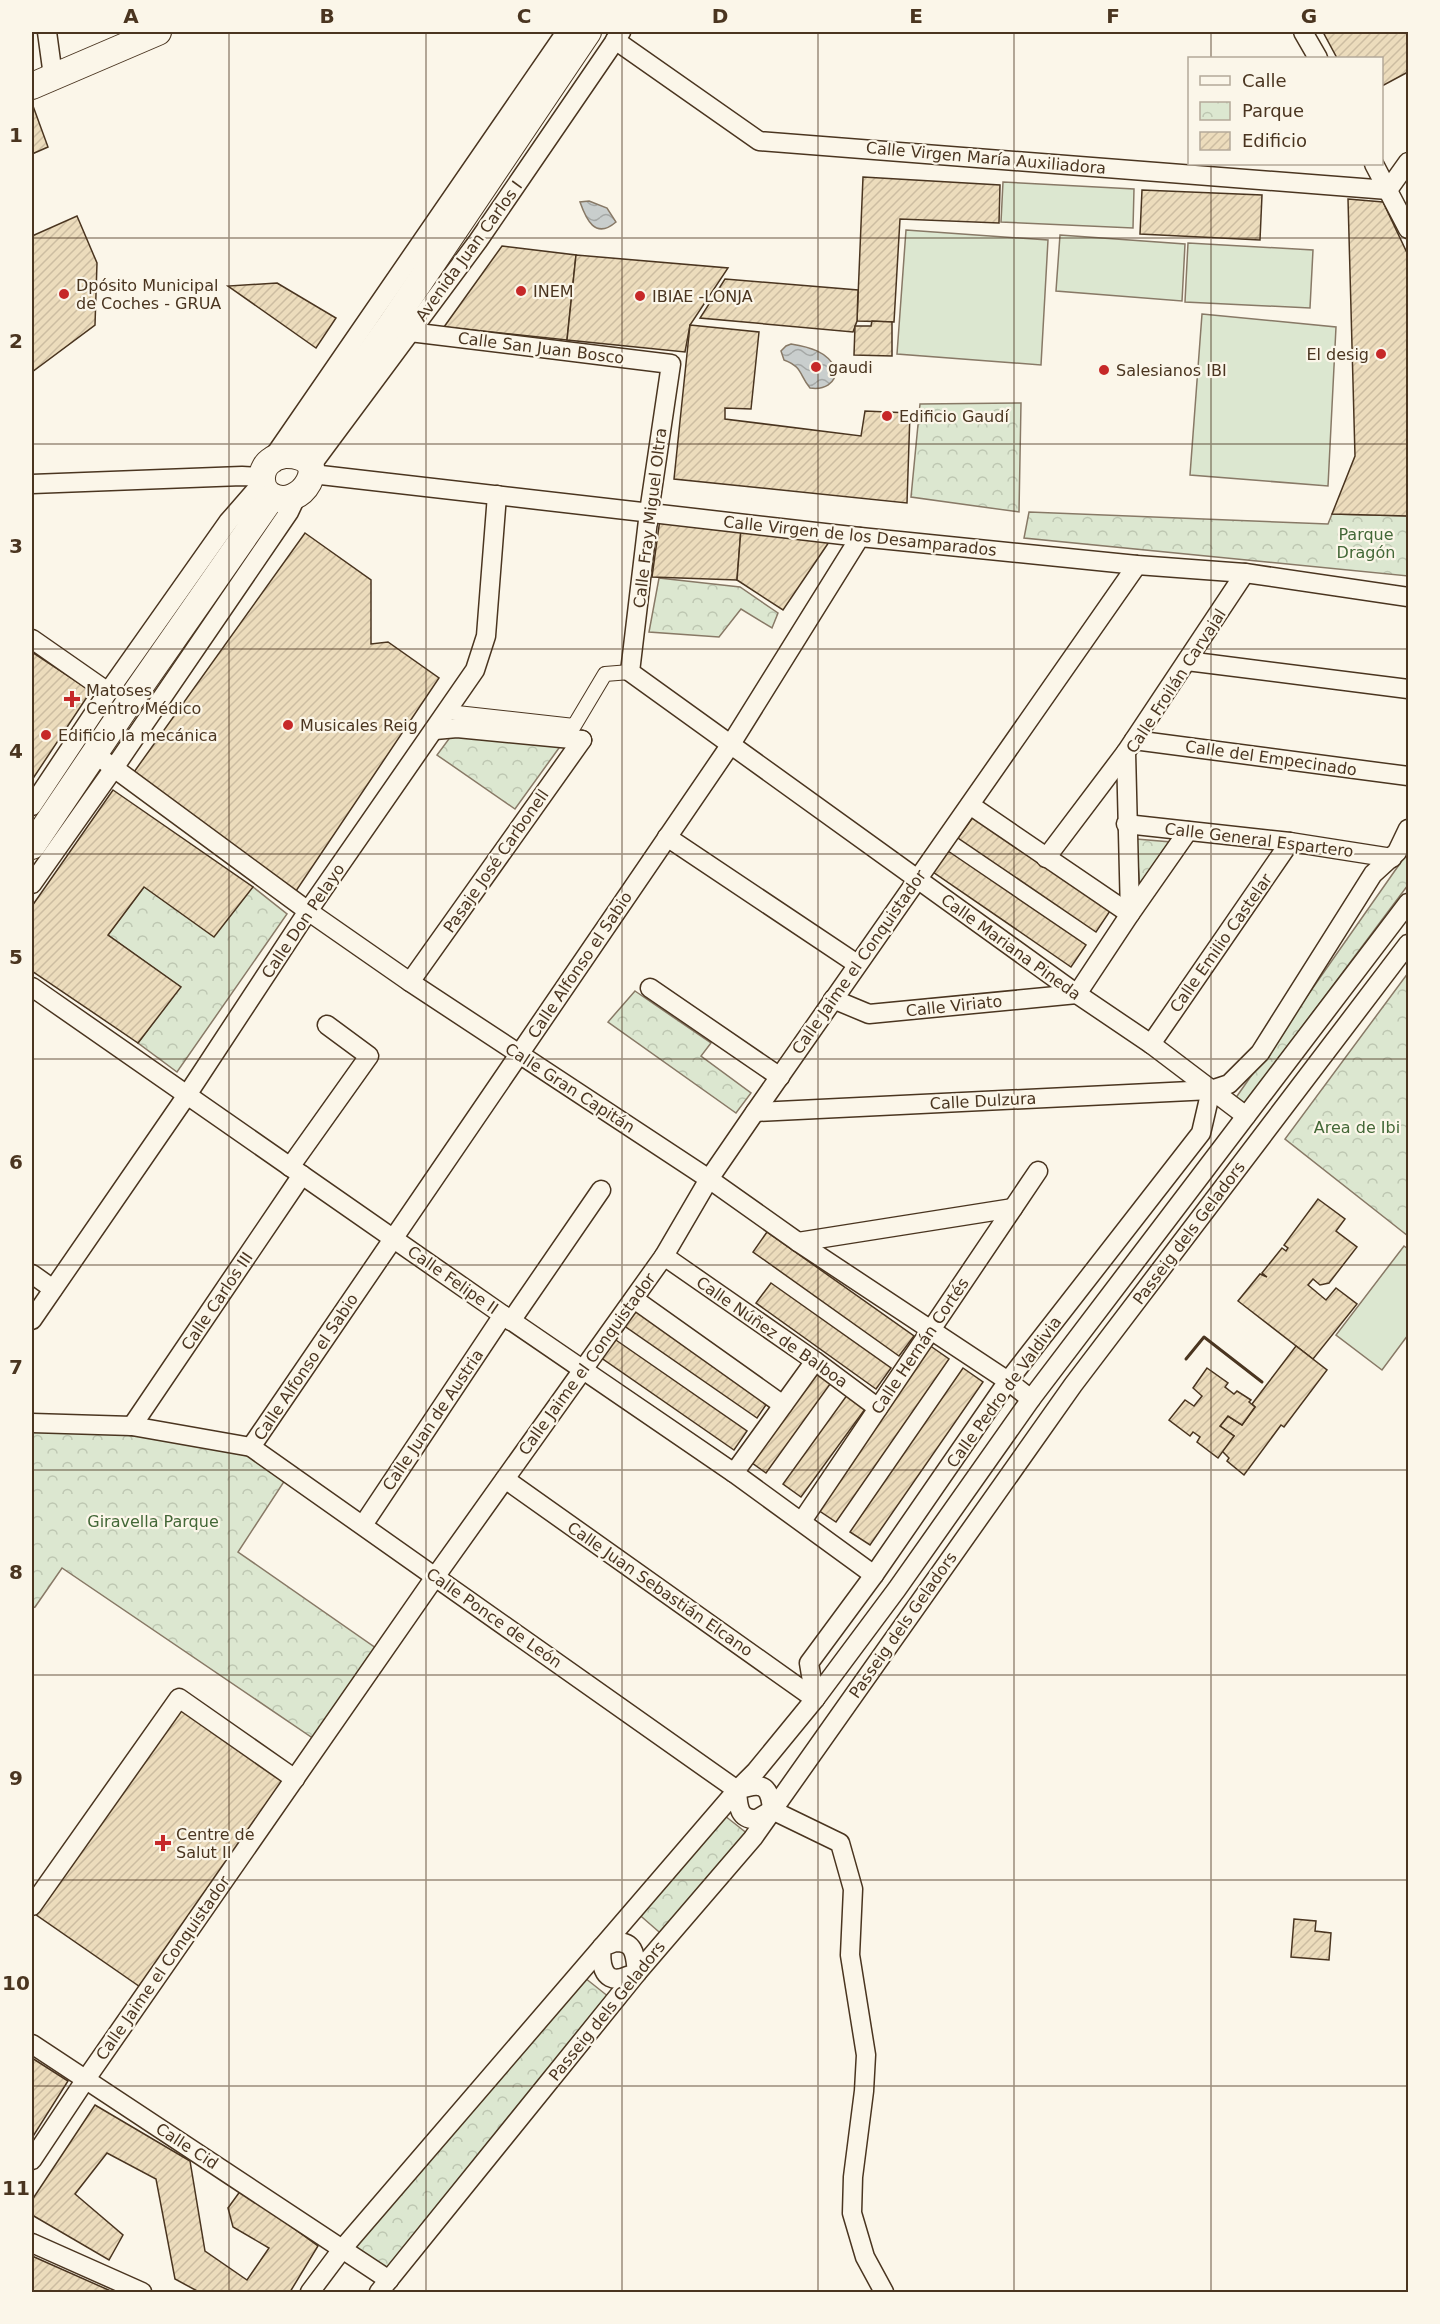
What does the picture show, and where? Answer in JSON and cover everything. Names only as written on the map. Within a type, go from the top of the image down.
[{"type":"main road","points":[[42,81],[158,32]]},
{"type":"main road","name":"Avenida Juan Carlos I","points":[[273,482],[307,487],[307,465],[401,327],[588,32]]},
{"type":"main road","points":[[32,846],[104,761],[130,701],[273,482],[285,455],[307,465]]},
{"type":"street","points":[[42,81],[47,32]]},
{"type":"street","points":[[32,806],[108,692],[228,522],[273,482],[566,32]]},
{"type":"street","points":[[1303,32],[1317,57]]},
{"type":"street","name":"Avenida Juan Carlos I","points":[[401,327],[478,241],[618,36]]},
{"type":"street","name":"Calle Virgen María Auxiliadora","points":[[618,36],[759,141],[1388,190]]},
{"type":"street","points":[[1388,190],[1408,162]]},
{"type":"street","points":[[1375,165],[1408,229]]},
{"type":"street","name":"Calle San Juan Bosco","points":[[401,327],[671,364]]},
{"type":"street","name":"Calle Fray Miguel Oltra","points":[[630,672],[649,512],[671,364]]},
{"type":"street","name":"Calle Virgen de los Desamparados","points":[[307,465],[497,495],[860,537],[1137,565],[1245,573],[1408,597]]},
{"type":"street","points":[[32,484],[242,476],[273,482]]},
{"type":"street","name":"Calle Don Pelayo","points":[[32,1320],[187,1095],[308,911],[475,670],[486,636],[497,495]]},
{"type":"street","name":"Calle Alfonso el Sabio","points":[[251,1447],[731,744],[860,537]]},
{"type":"street","name":"Calle Jaime el Conquistador","points":[[32,2160],[435,1577],[664,1256],[709,1179],[1137,565]]},
{"type":"street","name":"Calle Froilán Carvajal","points":[[1130,914],[1126,824],[1130,746],[1245,573]]},
{"type":"street","points":[[32,639],[108,692]]},
{"type":"street","points":[[1187,662],[1408,689]]},
{"type":"street","points":[[448,712],[574,726],[605,674],[630,672]]},
{"type":"street","name":"Calle Mariana Pineda","points":[[630,672],[1077,994],[1151,1044],[1246,1116]]},
{"type":"street","name":"Pasaje José Carbonell","points":[[410,982],[582,740],[457,728],[435,730]]},
{"type":"street","points":[[1046,858],[1130,746]]},
{"type":"street","name":"Calle del Empecinado","points":[[1130,746],[1408,776]]},
{"type":"street","points":[[32,884],[104,761]]},
{"type":"street","name":"Calle Gran Capitán","points":[[104,761],[308,911],[410,982],[709,1179],[798,1242],[1008,1381],[1031,1399]]},
{"type":"street","points":[[970,805],[1130,914]]},
{"type":"street","name":"Calle General Espartero","points":[[1126,824],[1290,842],[1392,858]]},
{"type":"street","points":[[1211,1090],[1229,1083],[1260,1053],[1373,874],[1402,846],[1408,829]]},
{"type":"street","points":[[1077,994],[1188,831]]},
{"type":"street","points":[[667,837],[857,964]]},
{"type":"street","name":"Calle Emilio Castelar","points":[[1151,1044],[1290,842]]},
{"type":"street","points":[[310,2292],[343,2248],[737,1790],[756,1771],[815,1699],[897,1589],[1031,1399],[1408,903]]},
{"type":"street","name":"Passeig dels Geladors","points":[[384,2286],[637,1973],[753,1838],[1073,1384],[1408,944]]},
{"type":"street","name":"Calle Felipe II","points":[[32,987],[734,1473],[874,1575]]},
{"type":"street","points":[[650,988],[780,1077]]},
{"type":"street","name":"Calle Viriato","points":[[833,999],[869,1014],[1077,994]]},
{"type":"street","name":"Calle Carlos III","points":[[132,1426],[369,1056],[327,1025]]},
{"type":"street","name":"Calle Dulzura","points":[[755,1112],[1211,1090]]},
{"type":"street","name":"Calle Pedro de Valdivia","points":[[815,1699],[809,1664],[874,1575],[1008,1381],[1201,1133],[1211,1090]]},
{"type":"street","name":"Calle Hernán Cortés","points":[[802,1521],[1038,1172]]},
{"type":"street","name":"Calle Juan de Austria","points":[[363,1525],[507,1318],[602,1190]]},
{"type":"street","points":[[798,1242],[1013,1208]]},
{"type":"street","name":"Calle Núñez de Balboa","points":[[664,1256],[815,1361],[878,1408]]},
{"type":"street","points":[[32,1274],[53,1289]]},
{"type":"street","points":[[634,1299],[783,1406]]},
{"type":"street","points":[[734,1473],[815,1361]]},
{"type":"street","points":[[32,1423],[132,1426],[251,1447]]},
{"type":"street","name":"Calle Ponce de León","points":[[251,1447],[737,1790]]},
{"type":"street","name":"Calle Juan Sebastián Elcano","points":[[505,1479],[815,1699]]},
{"type":"street","points":[[32,1906],[179,1698],[295,1779]]},
{"type":"street","points":[[737,1790],[754,1785],[764,1788],[770,1797],[772,1810]]},
{"type":"street","points":[[737,1790],[738,1809],[746,1817],[757,1819],[772,1810]]},
{"type":"street","points":[[772,1810],[840,1844],[853,1889],[850,1955],[866,2055],[864,2091],[853,2177],[852,2213],[865,2257],[884,2292]]},
{"type":"street","points":[[615,1942],[627,1944],[635,1953],[637,1973],[618,1978],[607,1974],[600,1965],[602,1947],[615,1942]]},
{"type":"street","name":"Calle Cid","points":[[32,2044],[343,2248],[384,2286]]},
{"type":"street","points":[[32,2243],[142,2292]]},
{"type":"green space","points":[[1003,182],[1134,189],[1133,228],[1001,222]]},
{"type":"green space","points":[[906,230],[1048,240],[1041,365],[897,354]]},
{"type":"green space","points":[[1060,235],[1185,244],[1182,301],[1056,291]]},
{"type":"green space","points":[[1188,243],[1313,250],[1310,308],[1185,302]]},
{"type":"green space","points":[[1202,314],[1336,327],[1328,486],[1190,475]]},
{"type":"green space","points":[[1021,403],[1019,512],[911,497],[920,404]]},
{"type":"green space","name":"Parque Dragón","points":[[1029,512],[1328,524],[1332,514],[1408,516],[1408,576],[1024,538]]},
{"type":"green space","points":[[659,578],[740,587],[778,613],[772,628],[741,609],[719,637],[649,632]]},
{"type":"green space","points":[[457,728],[564,741],[515,809],[437,755]]},
{"type":"green space","points":[[1136,839],[1171,842],[1140,889]]},
{"type":"green space","points":[[1408,852],[1408,885],[1243,1106],[1235,1099]]},
{"type":"green space","points":[[144,887],[253,887],[287,914],[177,1072],[138,1043],[180,987],[108,935]]},
{"type":"green space","name":"Area de Ibi","points":[[1408,973],[1408,1236],[1285,1139]]},
{"type":"green space","points":[[635,991],[711,1043],[701,1056],[751,1093],[736,1113],[608,1022]]},
{"type":"green space","points":[[1404,1246],[1408,1249],[1408,1335],[1382,1370],[1336,1335]]},
{"type":"green space","name":"Giravella Parque","points":[[32,1423],[251,1447],[289,1474],[238,1552],[383,1653],[320,1743],[62,1568],[32,1608]]},
{"type":"green space","points":[[720,1812],[753,1838],[666,1938],[635,1911]]},
{"type":"green space","points":[[580,1974],[614,2001],[389,2280],[343,2248]]},
{"type":"water","points":[[589,201],[607,208],[616,222],[602,229],[592,225],[580,202]]},
{"type":"water","name":"gaudi","points":[[791,344],[811,348],[828,358],[836,369],[834,379],[824,387],[810,388],[798,369],[784,360],[781,351]]},
{"type":"building","points":[[1323,32],[1408,32],[1408,72],[1383,85],[1383,57],[1336,57]]},
{"type":"building","points":[[32,107],[48,147],[32,154]]},
{"type":"building","points":[[863,177],[1000,185],[999,223],[900,219],[894,322],[857,321]]},
{"type":"building","points":[[1142,190],[1262,195],[1260,240],[1140,234]]},
{"type":"building","name":"El desig","points":[[1348,199],[1383,202],[1408,255],[1408,516],[1332,514],[1355,456]]},
{"type":"building","name":"Dpósito Municipal de Coches - GRUA","points":[[77,216],[97,263],[95,325],[32,372],[32,236]]},
{"type":"building","name":"INEM","points":[[502,246],[576,255],[567,340],[444,327]]},
{"type":"building","name":"IBIAE -LONJA","points":[[576,255],[728,268],[690,325],[685,352],[567,340]]},
{"type":"building","points":[[725,279],[858,290],[857,321],[853,332],[700,318]]},
{"type":"building","points":[[277,283],[336,318],[316,348],[228,286]]},
{"type":"building","points":[[872,321],[892,322],[892,356],[854,355],[855,326],[871,326]]},
{"type":"building","name":"Edificio Gaudí","points":[[690,325],[759,332],[751,409],[725,408],[725,419],[861,436],[865,411],[910,413],[907,503],[674,479]]},
{"type":"building","points":[[660,519],[741,529],[737,580],[652,577]]},
{"type":"building","points":[[741,529],[829,542],[783,610],[737,580]]},
{"type":"building","name":"Musicales Reig","points":[[305,533],[371,580],[371,644],[388,642],[439,678],[296,891],[134,772]]},
{"type":"building","name":"Edificio la mecánica","points":[[32,652],[91,691],[32,780]]},
{"type":"building","points":[[113,790],[253,887],[214,937],[144,887],[108,935],[181,987],[138,1043],[32,971],[32,906]]},
{"type":"building","points":[[973,817],[1110,911],[1096,932],[958,838]]},
{"type":"building","points":[[948,851],[1086,945],[1071,967],[933,872]]},
{"type":"building","points":[[1318,1199],[1345,1219],[1336,1231],[1357,1247],[1329,1283],[1320,1285],[1313,1279],[1308,1285],[1326,1300],[1336,1288],[1357,1304],[1313,1359],[1238,1301],[1260,1274],[1267,1277],[1262,1273],[1282,1248],[1286,1251],[1288,1248],[1284,1245]]},
{"type":"building","points":[[767,1232],[914,1336],[899,1356],[753,1252]]},
{"type":"building","points":[[771,1283],[891,1368],[876,1389],[756,1303]]},
{"type":"building","points":[[636,1306],[770,1399],[757,1418],[623,1325]]},
{"type":"building","points":[[613,1338],[747,1431],[734,1450],[600,1357]]},
{"type":"building","points":[[929,1345],[949,1359],[836,1522],[815,1508]]},
{"type":"building","points":[[1296,1346],[1327,1370],[1284,1427],[1281,1425],[1244,1475],[1227,1461],[1229,1458],[1222,1451],[1234,1436],[1220,1426],[1228,1416],[1242,1425],[1255,1407],[1252,1404]]},
{"type":"building","points":[[815,1367],[833,1380],[766,1473],[748,1460]]},
{"type":"building","points":[[963,1368],[983,1382],[870,1545],[850,1532]]},
{"type":"building","points":[[1207,1368],[1228,1383],[1225,1387],[1234,1394],[1237,1391],[1251,1400],[1249,1402],[1255,1407],[1242,1425],[1228,1416],[1220,1426],[1234,1436],[1218,1458],[1197,1442],[1200,1437],[1193,1432],[1190,1436],[1169,1420],[1185,1400],[1194,1406],[1202,1396],[1193,1388]]},
{"type":"building","points":[[850,1391],[868,1405],[801,1497],[783,1484]]},
{"type":"building","name":"Centre de Salut II","points":[[179,1698],[295,1779],[146,1991],[32,1912]]},
{"type":"building","points":[[1294,1919],[1316,1921],[1315,1931],[1331,1933],[1329,1960],[1291,1957]]},
{"type":"building","points":[[32,2058],[68,2081],[32,2138]]},
{"type":"building","points":[[95,2105],[190,2161],[205,2251],[247,2280],[269,2248],[233,2227],[228,2208],[241,2190],[318,2246],[290,2292],[199,2292],[175,2279],[156,2179],[107,2153],[75,2194],[123,2235],[109,2260],[32,2215],[32,2200]]},
{"type":"building","points":[[32,2256],[113,2292],[32,2292]]},
{"type":"wall","points":[[1186,1359],[1204,1337],[1262,1382]]},
{"type":"place","name":"INEM","points":[[521,291]]},
{"type":"place","name":"Dpósito Municipal de Coches - GRUA","points":[[64,294]]},
{"type":"place","name":"IBIAE -LONJA","points":[[640,296]]},
{"type":"place","name":"El desig","points":[[1381,354]]},
{"type":"place","name":"gaudi","points":[[816,367]]},
{"type":"place","name":"Salesianos IBI","points":[[1104,370]]},
{"type":"place","name":"Edificio Gaudí","points":[[887,416]]},
{"type":"place","name":"Matoses Centro Médico","points":[[72,699]]},
{"type":"place","name":"Musicales Reig","points":[[288,725]]},
{"type":"place","name":"Edificio la mecánica","points":[[46,735]]},
{"type":"place","name":"Centre de Salut II","points":[[163,1843]]}]
